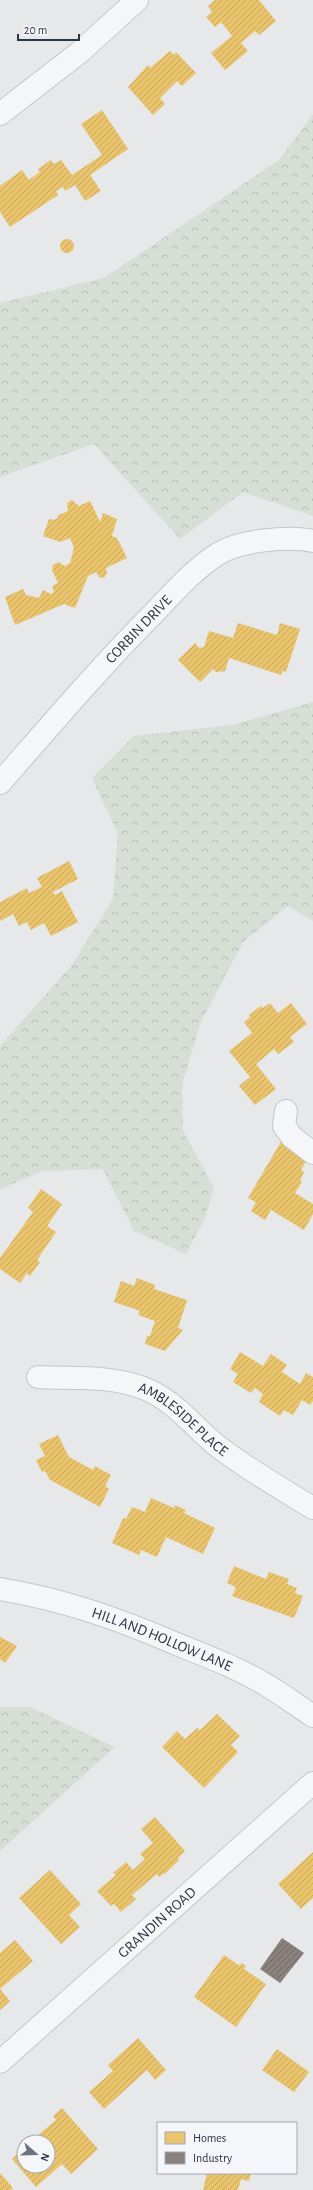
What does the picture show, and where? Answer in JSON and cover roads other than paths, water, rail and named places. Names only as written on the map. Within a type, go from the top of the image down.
[{"type":"street","points":[[0,114],[80,52],[137,0]]},
{"type":"street","name":"CORBIN DRIVE","points":[[0,783],[113,654],[194,573],[220,553],[247,543],[276,539],[313,540]]},
{"type":"street","points":[[286,1111],[284,1126],[292,1137],[313,1153]]},
{"type":"street","name":"AMBLESIDE PLACE","points":[[38,1377],[84,1379],[97,1378],[121,1381],[144,1388],[172,1403],[216,1444],[265,1480],[313,1508]]},
{"type":"street","name":"HILL AND HOLLOW LANE","points":[[0,1589],[33,1594],[78,1606],[123,1621],[232,1666],[267,1685],[313,1716]]},
{"type":"street","name":"GRANDIN ROAD","points":[[0,2062],[313,1783]]}]
